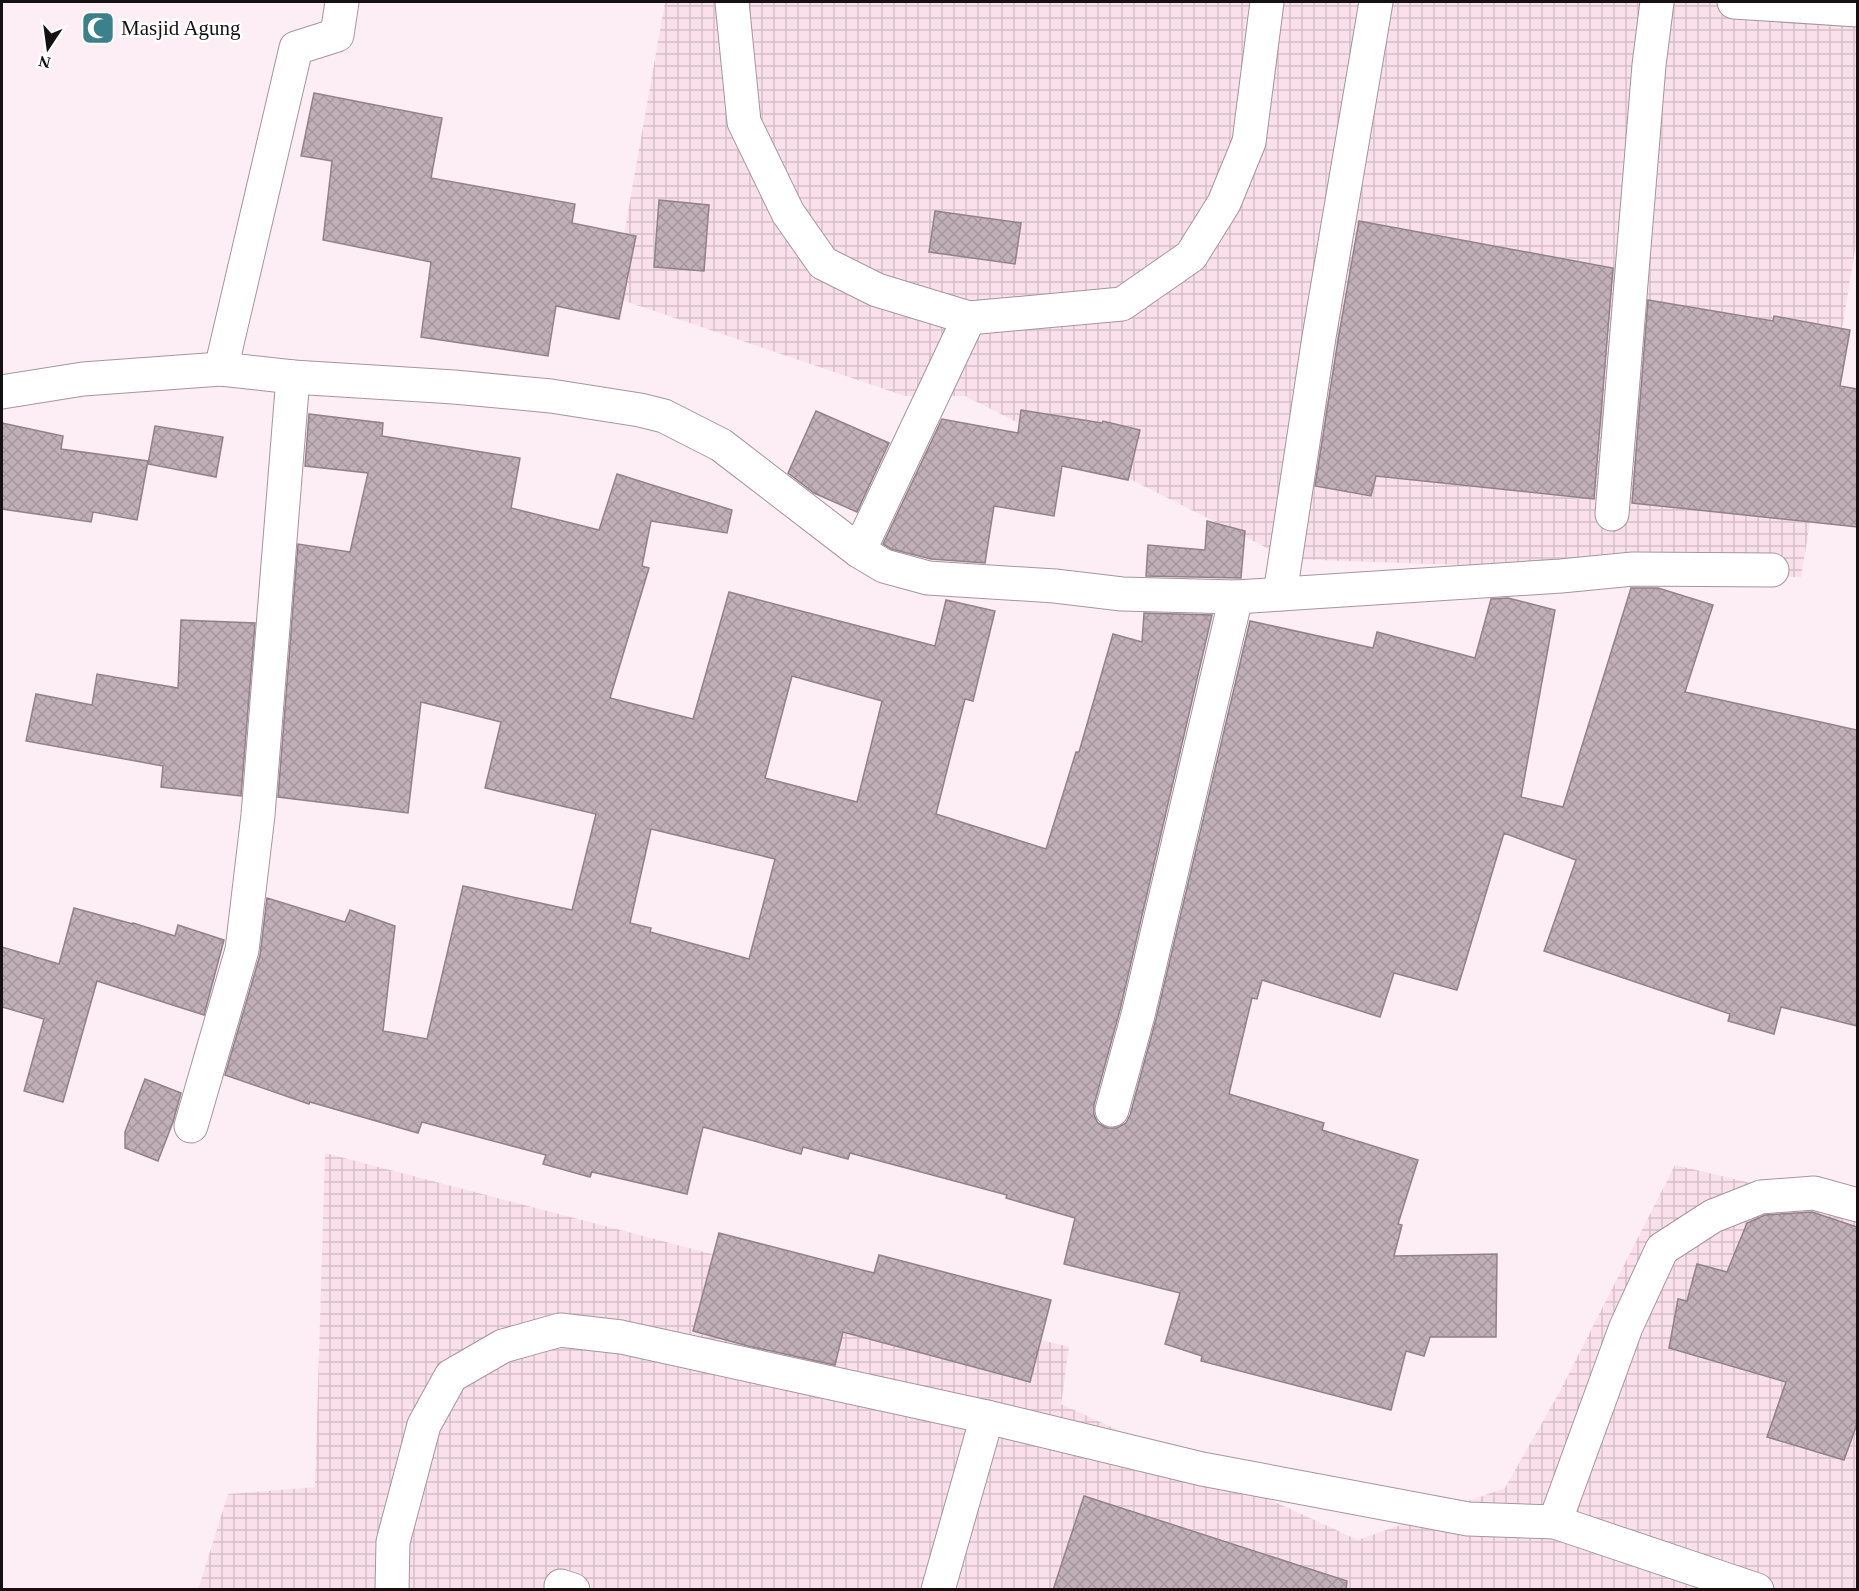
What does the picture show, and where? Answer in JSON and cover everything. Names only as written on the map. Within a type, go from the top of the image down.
[{"type":"main road","points":[[221,369],[296,48],[337,35],[342,2]]},
{"type":"main road","points":[[732,2],[744,122],[788,213],[823,263],[877,290],[969,318],[1122,304],[1191,256],[1224,203],[1249,142],[1267,2]]},
{"type":"main road","points":[[1280,594],[1319,338],[1376,2]]},
{"type":"main road","points":[[1612,514],[1647,89],[1657,2]]},
{"type":"main road","points":[[1734,2],[1857,10]]},
{"type":"main road","points":[[859,551],[969,318]]},
{"type":"main road","points":[[2,392],[83,379],[221,369],[293,377],[454,387],[551,396],[640,410],[664,416],[721,446],[859,551],[884,566],[928,578],[1023,584],[1122,594],[1236,597],[1561,576],[1633,569],[1772,570]]},
{"type":"main road","points":[[191,1126],[243,940],[258,815],[293,377]]},
{"type":"main road","points":[[1112,1110],[1138,1015],[1236,597]]},
{"type":"main road","points":[[1555,1522],[1626,1327],[1662,1249],[1713,1216],[1761,1197],[1814,1193],[1857,1205]]},
{"type":"main road","points":[[392,1590],[393,1542],[424,1425],[451,1376],[503,1346],[560,1330],[621,1337],[987,1417],[1202,1469],[1468,1519],[1555,1522],[1757,1590]]},
{"type":"main road","points":[[938,1590],[987,1417]]},
{"type":"shaded area","points":[[665,2],[1857,2],[1857,238],[1801,577],[1289,559],[965,396],[905,396],[613,297]]},
{"type":"shaded area","points":[[325,1153],[1069,1347],[1061,1404],[1358,1540],[1505,1488],[1559,1393],[1675,1165],[1857,1208],[1857,1589],[198,1590],[228,1494],[315,1487]]},
{"type":"building","points":[[314,93],[442,118],[431,178],[575,204],[572,223],[636,236],[619,319],[556,306],[548,356],[421,337],[431,262],[323,240],[332,161],[301,156]]},
{"type":"building","points":[[659,200],[709,205],[704,271],[654,267]]},
{"type":"building","points":[[935,211],[1021,223],[1015,264],[929,252]]},
{"type":"building","points":[[1359,221],[1613,268],[1594,499],[1376,476],[1371,496],[1315,486]]},
{"type":"building","points":[[1648,300],[1773,321],[1774,316],[1850,330],[1840,386],[1857,389],[1857,527],[1632,503]]},
{"type":"building","points":[[1021,410],[1102,423],[1103,421],[1140,430],[1128,480],[1062,466],[1054,516],[994,506],[985,563],[931,559],[891,549],[883,544],[942,419],[1018,433]]},
{"type":"building","points":[[816,411],[889,443],[857,512],[814,493],[788,473]]},
{"type":"building","points":[[309,414],[383,423],[382,436],[520,458],[511,508],[599,530],[617,474],[732,510],[727,533],[651,521],[642,566],[649,568],[610,698],[693,719],[729,592],[935,646],[946,600],[995,611],[973,701],[965,699],[936,814],[1046,849],[1076,752],[1079,752],[1113,634],[1142,642],[1144,613],[1212,615],[1120,1010],[1094,1105],[1094,1115],[1098,1123],[1107,1128],[1117,1128],[1126,1123],[1130,1115],[1156,1019],[1250,621],[1373,648],[1377,632],[1475,658],[1491,599],[1508,598],[1555,610],[1521,797],[1563,807],[1631,588],[1658,588],[1713,605],[1685,692],[1857,730],[1857,1026],[1781,1007],[1774,1034],[1728,1021],[1730,1014],[1544,951],[1576,860],[1504,833],[1457,990],[1394,973],[1380,1017],[1262,980],[1257,999],[1252,998],[1229,1094],[1324,1123],[1322,1130],[1418,1160],[1398,1224],[1402,1225],[1394,1256],[1497,1254],[1496,1337],[1430,1337],[1424,1356],[1406,1351],[1391,1410],[1201,1361],[1202,1356],[1165,1344],[1180,1293],[1064,1264],[1075,1218],[1006,1198],[1007,1195],[850,1153],[848,1159],[803,1147],[801,1154],[703,1127],[687,1194],[592,1172],[590,1177],[543,1164],[546,1155],[422,1122],[418,1133],[310,1102],[309,1104],[225,1075],[260,955],[267,898],[345,922],[350,910],[395,926],[383,1031],[427,1039],[463,886],[572,910],[596,814],[485,788],[501,722],[421,702],[408,813],[278,797],[298,544],[350,552],[368,473],[305,466]],"holes":[[[792,676],[882,701],[857,802],[765,778]],[[651,829],[775,859],[749,959],[650,932],[651,928],[630,923]]]},
{"type":"building","points":[[2,423],[63,436],[61,449],[148,461],[137,520],[93,512],[91,522],[2,509]]},
{"type":"building","points":[[155,426],[223,437],[216,477],[148,464]]},
{"type":"building","points":[[1207,521],[1245,531],[1241,578],[1146,576],[1148,545],[1205,550]]},
{"type":"building","points":[[181,620],[255,623],[241,796],[161,787],[163,766],[26,741],[36,694],[92,705],[97,674],[178,688]]},
{"type":"building","points":[[74,908],[175,936],[178,925],[224,940],[204,1015],[97,981],[63,1102],[24,1091],[44,1019],[2,1007],[2,947],[59,964]]},
{"type":"building","points":[[145,1079],[181,1093],[158,1161],[125,1148],[125,1132]]},
{"type":"building","points":[[1812,1212],[1857,1227],[1857,1424],[1844,1460],[1767,1437],[1786,1382],[1669,1348],[1678,1299],[1687,1301],[1697,1264],[1727,1272],[1747,1223],[1765,1215]]},
{"type":"building","points":[[719,1233],[874,1273],[879,1255],[1051,1300],[1030,1382],[843,1332],[835,1365],[693,1331]]},
{"type":"building","points":[[1084,1496],[1347,1581],[1346,1590],[1053,1590]]},
{"type":"place","name":"Masjid Agung","points":[[98,28]]}]
